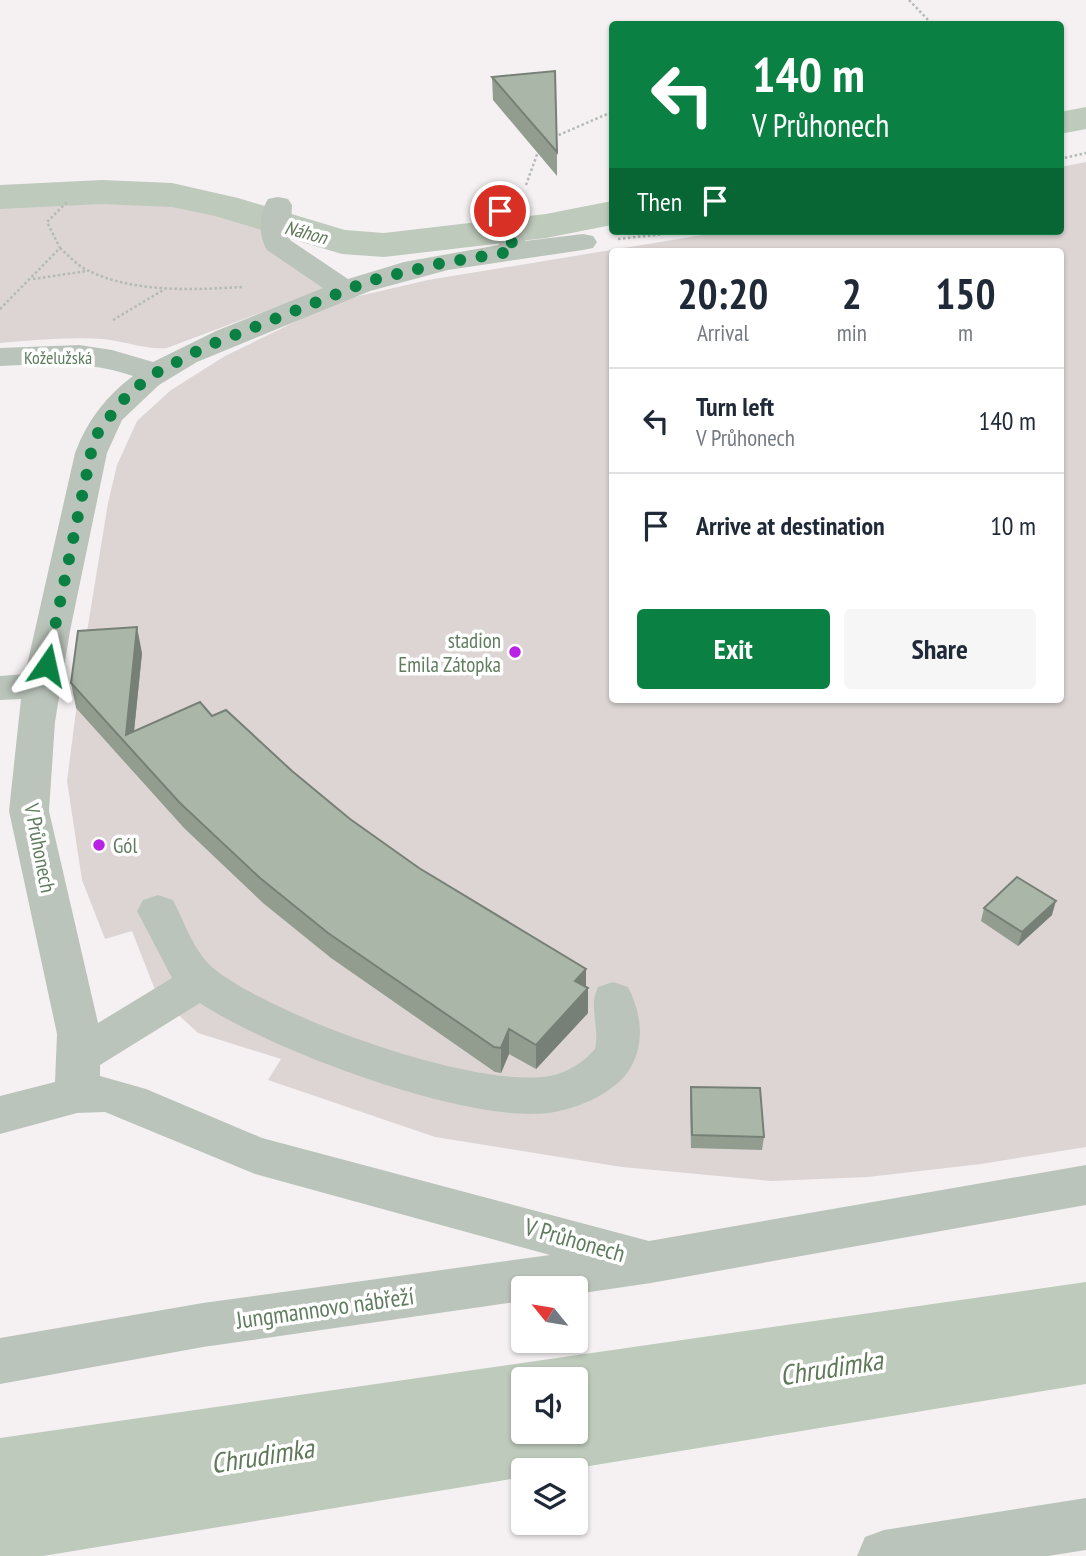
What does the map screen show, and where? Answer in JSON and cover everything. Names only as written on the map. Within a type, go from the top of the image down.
[{"type":"street","points":[[278,205],[274,235],[282,249],[345,290]]},
{"type":"street","points":[[500,211],[512,246]]},
{"type":"street","name":"V Průhonech","points":[[583,242],[512,246],[402,272],[345,290],[236,333],[156,373],[130,392],[99,430],[91,453],[43,685],[30,776],[29,811],[74,1005],[79,1075],[105,1094],[130,1102],[220,1142],[305,1170],[505,1220],[651,1262],[1086,1185]]},
{"type":"street","name":"Koželužská","points":[[0,357],[79,354],[112,359],[156,373]]},
{"type":"street","points":[[0,688],[43,685]]},
{"type":"street","points":[[158,911],[180,957],[200,982],[228,999],[286,1028],[361,1058],[451,1084],[510,1095],[546,1095],[573,1089],[600,1073],[616,1053],[619,1028],[613,999]]},
{"type":"street","points":[[79,1075],[200,982]]},
{"type":"street","name":"V Průhonech","points":[[0,1115],[79,1075]]},
{"type":"street","name":"Jungmannovo nábřeží","points":[[0,1361],[203,1325],[651,1262]]},
{"type":"street","points":[[884,1556],[1086,1524]]},
{"type":"path","points":[[909,0],[929,21]]},
{"type":"path","points":[[500,211],[526,185],[532,170],[532,156],[545,142],[609,113]]},
{"type":"path","points":[[1064,158],[1086,153]]},
{"type":"path","points":[[67,202],[47,222],[60,248],[88,271]]},
{"type":"path","points":[[583,242],[652,235]]},
{"type":"path","points":[[0,309],[60,248]]},
{"type":"path","points":[[32,279],[88,271],[167,288],[244,287]]},
{"type":"path","points":[[107,325],[146,298],[167,288]]},
{"type":"shaded area","points":[[1086,162],[1086,1147],[981,1164],[868,1177],[771,1181],[622,1167],[435,1137],[268,1080],[281,1059],[198,1033],[157,995],[132,931],[105,939],[82,880],[67,781],[83,656],[108,503],[117,465],[137,421],[171,390],[225,356],[346,299],[428,280],[609,250],[609,703],[1064,703],[1064,248],[623,248],[703,235],[1064,235],[1064,166]]},
{"type":"shaded area","points":[[97,198],[175,204],[263,227],[324,286],[321,290],[167,348],[90,338],[0,343],[0,203]]},
{"type":"water","name":"Chrudimka","points":[[1086,1282],[1086,1384],[588,1466],[588,1458],[511,1458],[511,1479],[43,1556],[0,1556],[0,1438]]},
{"type":"building","points":[[555,71],[557,152],[492,77]]},
{"type":"building","points":[[137,627],[126,735],[200,702],[212,716],[226,710],[292,771],[350,819],[419,868],[586,969],[575,981],[588,988],[536,1045],[509,1029],[501,1048],[494,1047],[328,933],[260,878],[180,803],[71,683],[78,631]]},
{"type":"building","points":[[1017,877],[1056,901],[1022,932],[984,908]]},
{"type":"building","points":[[691,1087],[760,1088],[764,1137],[692,1135]]},
{"type":"waterway","name":"Náhon","points":[[1064,122],[1086,118]]},
{"type":"waterway","name":"Náhon","points":[[0,197],[102,192],[172,195],[224,206],[342,242],[384,245],[546,226],[609,214]]},
{"type":"place","name":"stadion Emila Zátopka","points":[[515,652]]},
{"type":"place","name":"Gól","points":[[99,845]]},
{"type":"route","points":[[47,665],[91,453],[99,430],[130,392],[156,373],[205,347],[369,281],[442,263],[515,251],[500,211]]}]
